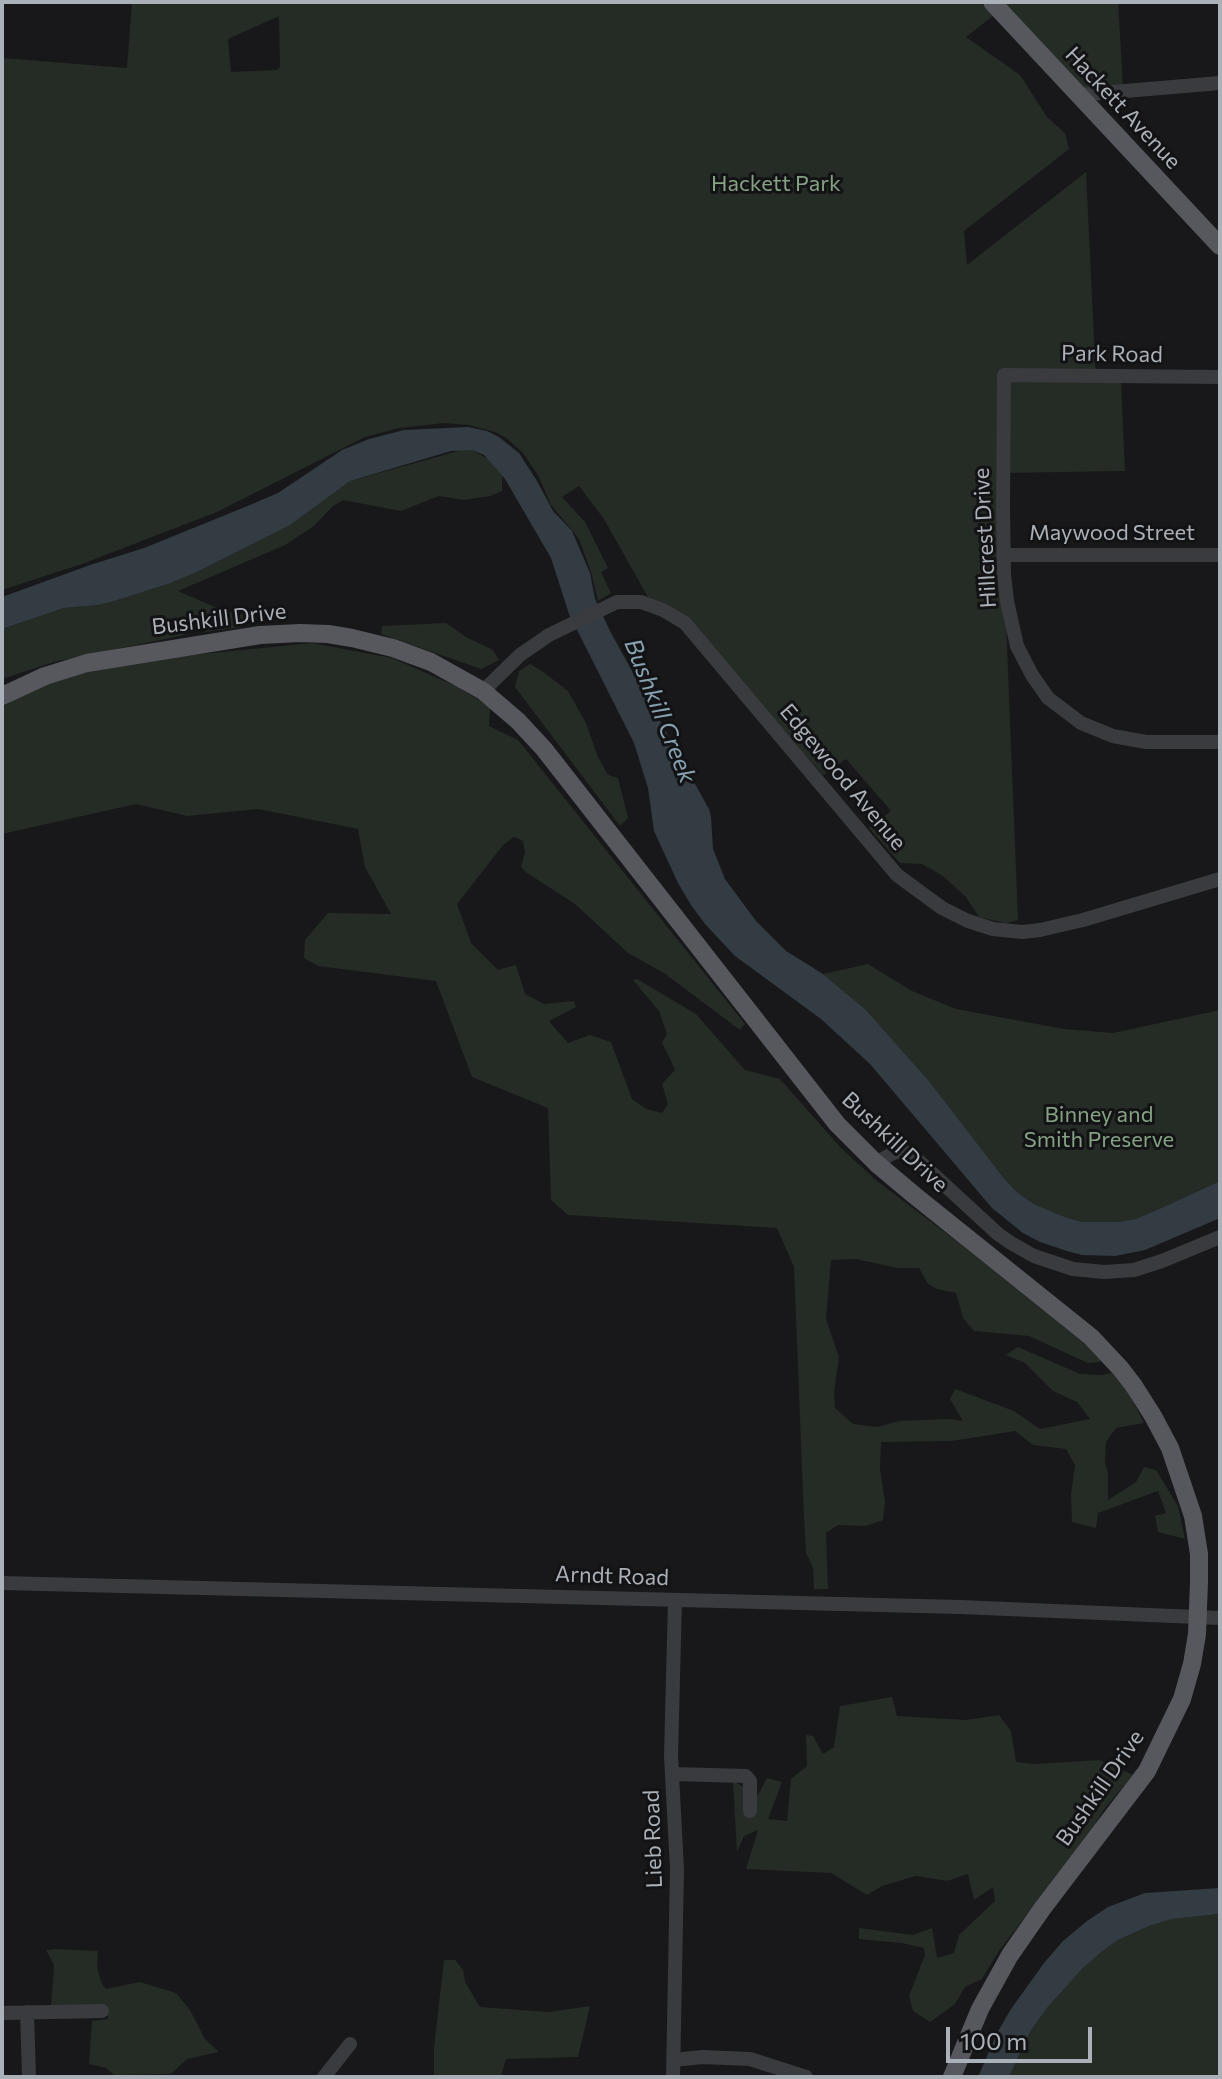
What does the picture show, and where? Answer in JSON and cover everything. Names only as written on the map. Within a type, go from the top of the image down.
[{"type":"main road","name":"Hackett Avenue","points":[[992,2],[1220,246]]},
{"type":"main road","name":"Bushkill Drive","points":[[2,696],[45,676],[87,663],[278,633],[328,634],[374,642],[431,662],[483,691],[505,708],[544,749],[837,1124],[876,1163],[1083,1330],[1134,1386],[1170,1448],[1193,1516],[1199,1554],[1198,1617],[1187,1684],[1147,1771],[1010,1955],[980,2009],[952,2077]]},
{"type":"street","points":[[1078,95],[1220,83]]},
{"type":"street","name":"Park Road","points":[[1004,375],[1220,377]]},
{"type":"street","name":"Hillcrest Drive","points":[[1004,375],[1007,601],[1017,646],[1032,675],[1048,698],[1081,723],[1113,736],[1146,742],[1220,742]]},
{"type":"street","name":"Maywood Street","points":[[1004,555],[1220,555]]},
{"type":"street","name":"Edgewood Avenue","points":[[483,691],[529,648],[549,635],[617,602],[641,602],[675,615],[685,623],[897,875],[942,908],[968,921],[993,929],[1040,930],[1220,879]]},
{"type":"street","points":[[876,1163],[895,1152],[910,1153],[998,1234],[1044,1260],[1073,1269],[1104,1272],[1134,1270],[1220,1237]]},
{"type":"street","name":"Arndt Road","points":[[2,1583],[1058,1610],[1220,1618]]},
{"type":"street","name":"Lieb Road","points":[[673,2077],[677,1869],[672,1774],[675,1600]]},
{"type":"street","points":[[672,1774],[746,1776],[750,1781],[750,1811]]},
{"type":"street","points":[[2,2013],[102,2011]]},
{"type":"street","points":[[27,2012],[29,2077]]},
{"type":"street","points":[[324,2077],[350,2044]]},
{"type":"street","points":[[674,2060],[702,2057],[750,2059],[806,2077]]},
{"type":"green space","name":"Hackett Park","points":[[132,2],[980,2],[993,16],[966,37],[1020,75],[1047,117],[1065,133],[1069,149],[964,231],[967,265],[1086,172],[1096,381],[1121,382],[1125,471],[1000,473],[1018,920],[1006,923],[979,917],[966,897],[943,876],[922,864],[900,863],[869,828],[891,811],[846,759],[823,775],[757,700],[649,599],[604,519],[579,486],[562,497],[585,522],[608,568],[601,572],[611,593],[598,601],[579,539],[551,505],[538,475],[523,453],[495,432],[444,423],[399,428],[365,437],[217,512],[82,564],[2,590],[2,58],[127,68]],"holes":[[[279,16],[280,67],[277,70],[231,72],[228,39]]]},
{"type":"green space","points":[[992,2],[1118,2],[1123,87],[1078,95]]},
{"type":"green space","points":[[462,450],[472,450],[488,459],[502,476],[502,491],[464,500],[439,496],[401,511],[343,500],[314,526],[285,545],[178,591],[222,610],[243,615],[242,627],[205,632],[198,616],[184,617],[184,635],[54,662],[2,679],[2,629],[64,608],[98,605],[171,583],[289,525],[350,481]]},
{"type":"green space","points":[[446,623],[493,650],[499,660],[481,669],[381,634],[382,626]]},
{"type":"green space","points":[[312,643],[392,658],[456,686],[490,707],[489,726],[518,740],[745,1024],[740,1030],[664,973],[628,953],[575,904],[527,873],[521,867],[525,852],[523,841],[514,837],[503,845],[457,904],[471,943],[498,970],[516,965],[525,994],[544,1004],[574,1001],[576,1007],[549,1021],[568,1043],[590,1035],[611,1042],[632,1099],[646,1109],[662,1113],[668,1104],[662,1084],[675,1070],[662,1042],[667,1034],[659,1011],[633,980],[637,979],[696,1014],[745,1070],[780,1079],[841,1148],[877,1181],[1100,1356],[1100,1362],[1088,1363],[1029,1336],[974,1331],[963,1318],[956,1293],[928,1284],[919,1268],[897,1268],[856,1259],[831,1260],[826,1319],[839,1357],[835,1408],[853,1424],[878,1427],[899,1421],[963,1421],[950,1399],[955,1389],[1014,1411],[1040,1429],[1090,1419],[1077,1402],[1053,1391],[1025,1363],[1006,1355],[1018,1347],[1080,1374],[1112,1373],[1122,1380],[1144,1423],[1116,1428],[1106,1442],[1108,1500],[1136,1482],[1144,1467],[1156,1470],[1178,1506],[1185,1539],[1158,1532],[1155,1516],[1166,1513],[1158,1491],[1098,1513],[1096,1528],[1072,1522],[1071,1494],[1075,1465],[1066,1449],[1033,1445],[1015,1431],[952,1441],[881,1442],[880,1469],[885,1502],[883,1520],[865,1526],[838,1525],[826,1533],[828,1589],[814,1589],[813,1568],[806,1553],[794,1267],[777,1228],[568,1215],[551,1200],[548,1108],[472,1077],[436,981],[318,966],[304,958],[305,940],[328,913],[391,914],[365,867],[358,829],[258,809],[187,816],[136,804],[2,834],[2,707],[46,681],[142,660]]},
{"type":"green space","points":[[530,664],[568,691],[586,723],[608,775],[618,778],[628,818],[620,826],[515,687],[519,671]]},
{"type":"green space","name":"Binney and Smith Preserve","points":[[868,964],[912,991],[956,1009],[1064,1029],[1113,1033],[1220,1010],[1220,1181],[1135,1219],[1118,1222],[1082,1222],[1034,1204],[1003,1177],[929,1081],[866,1010],[823,974]]},
{"type":"green space","points":[[892,1697],[897,1716],[966,1720],[999,1715],[1011,1731],[1016,1762],[1036,1764],[1099,1760],[1133,1775],[999,1951],[982,1979],[965,1987],[955,2004],[930,2022],[913,2011],[909,1996],[925,1955],[924,1948],[859,1939],[859,1928],[913,1935],[932,1928],[937,1958],[954,1953],[959,1935],[995,1901],[993,1887],[974,1900],[968,1874],[947,1881],[916,1876],[882,1886],[867,1895],[831,1873],[746,1869],[758,1830],[744,1836],[737,1852],[733,1781],[758,1795],[767,1778],[782,1782],[768,1819],[787,1821],[791,1779],[807,1766],[806,1735],[813,1736],[823,1754],[834,1747],[840,1706]]},
{"type":"green space","points":[[1220,1914],[1220,2077],[1009,2077],[1030,2032],[1047,2008],[1100,1953],[1118,1940],[1149,1926],[1172,1919]]},
{"type":"green space","points":[[46,1950],[98,1951],[97,1967],[106,1989],[140,1982],[176,1993],[190,2010],[205,2039],[219,2052],[187,2059],[171,2074],[114,2075],[106,2068],[89,2064],[92,2021],[108,2019],[107,2006],[51,2006],[54,1965]]},
{"type":"green space","points":[[444,1960],[455,1960],[463,1970],[465,1982],[480,2007],[548,2012],[590,2006],[578,2057],[506,2059],[502,2077],[434,2077],[434,2048]]},
{"type":"shaded area","points":[[468,427],[499,437],[519,453],[553,511],[572,531],[590,573],[595,599],[611,633],[709,809],[713,849],[725,879],[756,921],[786,951],[823,974],[866,1010],[929,1081],[1003,1177],[1034,1204],[1082,1222],[1118,1222],[1135,1219],[1220,1181],[1220,1218],[1145,1250],[1115,1256],[1082,1255],[1040,1242],[1023,1233],[992,1208],[870,1064],[821,1019],[735,956],[705,924],[678,883],[654,831],[648,788],[634,743],[569,614],[551,558],[505,479],[484,455],[472,450],[451,451],[350,481],[290,525],[197,572],[114,601],[64,608],[2,629],[2,597],[144,548],[278,493],[342,450],[369,439],[404,430]]},
{"type":"shaded area","points":[[1220,1888],[1220,1914],[1172,1919],[1149,1926],[1118,1940],[1100,1953],[1047,2008],[1030,2032],[1009,2077],[978,2077],[1011,2009],[1063,1941],[1087,1921],[1108,1907],[1145,1893]]},
{"type":"water label","name":"Bushkill Creek","points":[[660,711]]}]
